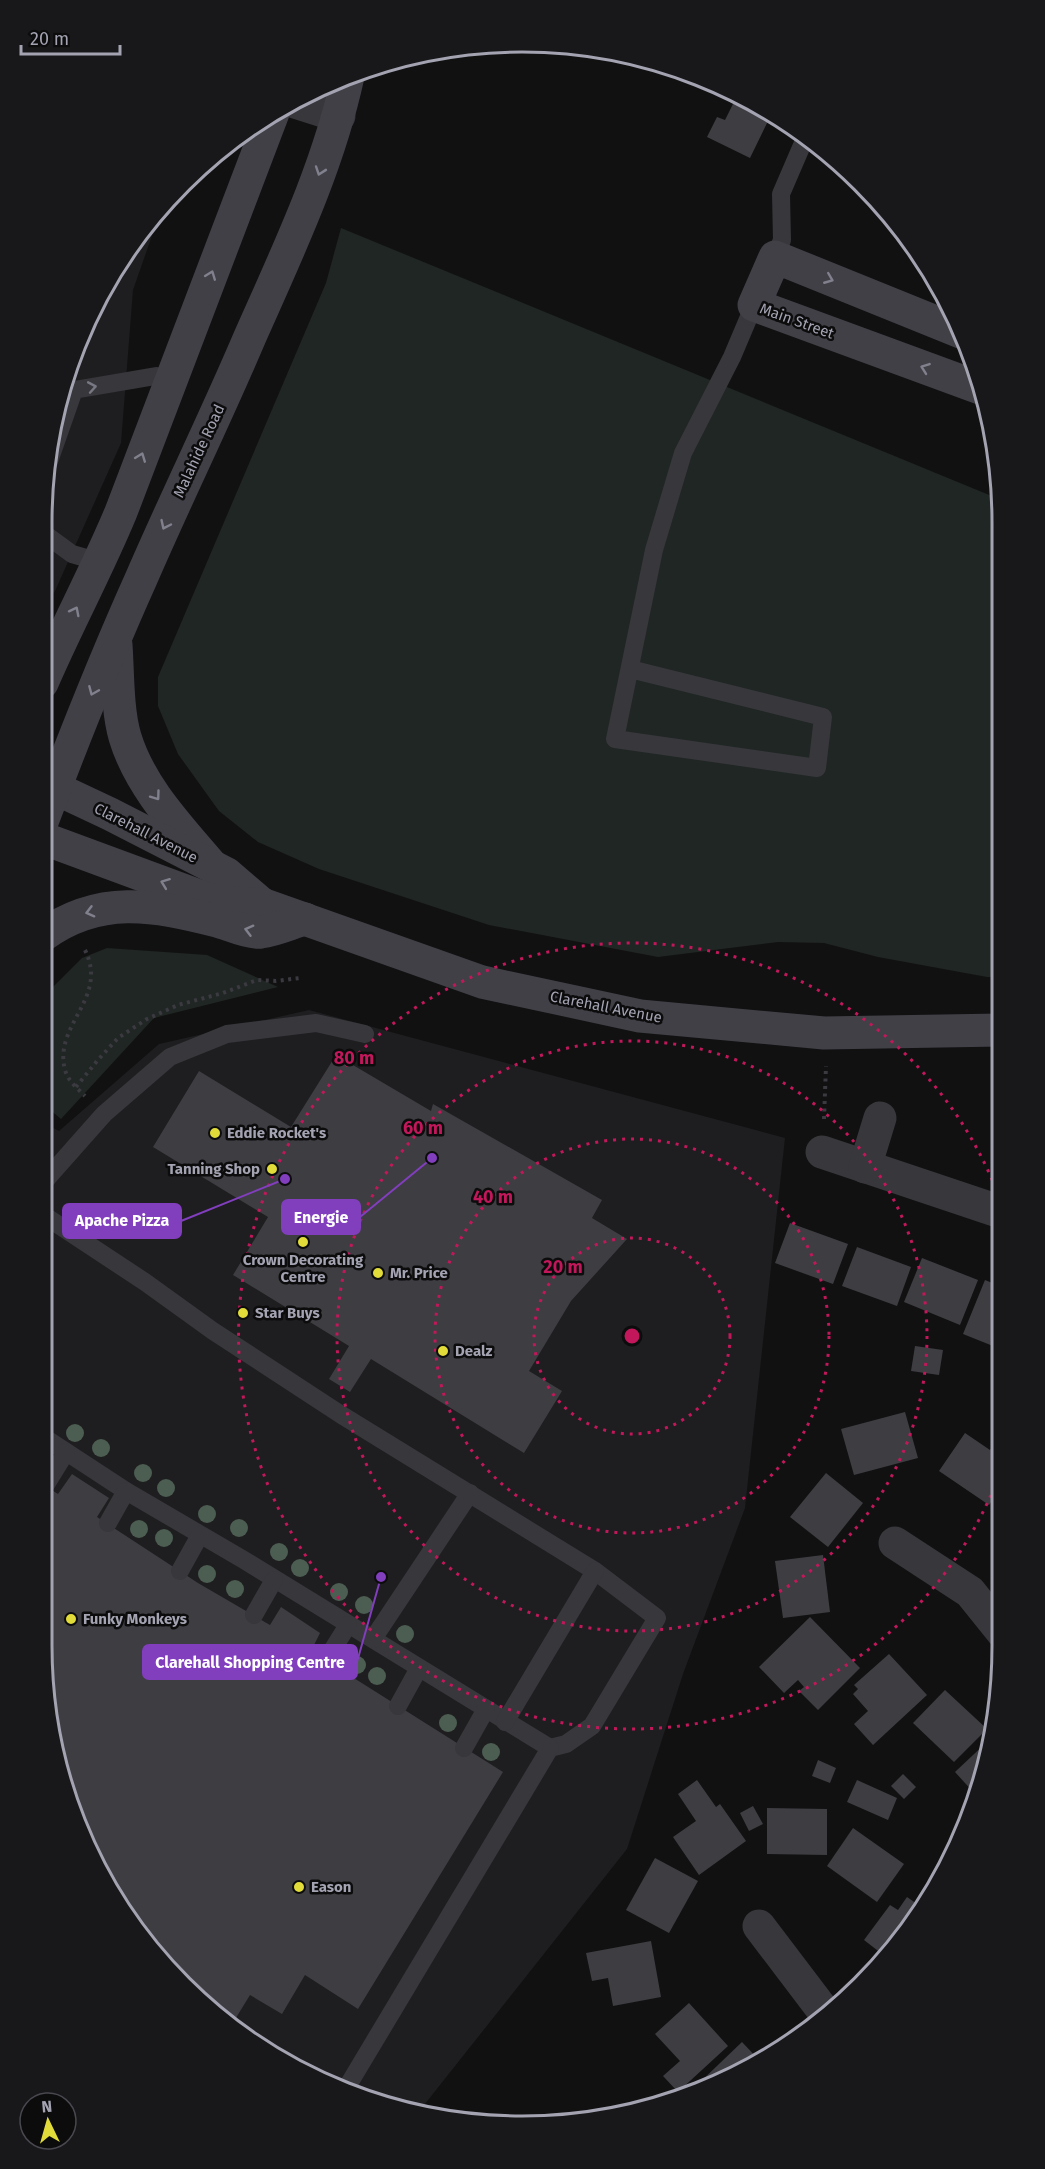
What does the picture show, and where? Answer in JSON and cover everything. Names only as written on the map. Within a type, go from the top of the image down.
[{"type":"main road","name":"Malahide Road","points":[[52,776],[233,377],[312,195],[339,116],[346,87]]},
{"type":"main road","points":[[52,647],[100,562],[268,128]]},
{"type":"main road","points":[[775,257],[950,328]]},
{"type":"main road","name":"Main Street","points":[[775,257],[754,305],[972,385]]},
{"type":"main road","points":[[100,562],[141,579]]},
{"type":"main road","points":[[116,637],[124,736],[135,763],[141,777],[173,820],[212,866]]},
{"type":"main road","name":"Clarehall Avenue","points":[[52,787],[227,874],[261,904]]},
{"type":"main road","name":"Clarehall Avenue","points":[[52,842],[218,903],[261,904],[482,982],[640,1016],[824,1033],[992,1030]]},
{"type":"main road","points":[[52,928],[81,914],[130,906],[169,909],[260,933],[305,919]]},
{"type":"street","points":[[306,106],[339,116]]},
{"type":"street","points":[[866,1167],[880,1118]]},
{"type":"street","points":[[822,1152],[992,1209]]},
{"type":"street","points":[[896,1544],[970,1592],[992,1619]]},
{"type":"street","points":[[759,1926],[822,2009]]},
{"type":"lane","points":[[775,257],[782,240],[781,194],[802,145]]},
{"type":"lane","points":[[630,669],[823,717],[817,768],[615,739],[654,550],[683,453],[732,357],[754,305]]},
{"type":"lane","points":[[67,411],[74,390],[156,376],[170,384]]},
{"type":"lane","points":[[52,539],[72,554],[100,562]]},
{"type":"lane","points":[[52,1173],[104,1114],[170,1057],[227,1034],[316,1023],[365,1034]]},
{"type":"lane","points":[[52,1221],[290,1382],[595,1571],[657,1618],[592,1726],[566,1744],[550,1748],[126,1491],[52,1443]]},
{"type":"lane","points":[[52,1475],[66,1452]]},
{"type":"lane","points":[[108,1523],[126,1491]]},
{"type":"lane","points":[[373,1639],[470,1493]]},
{"type":"lane","points":[[180,1571],[200,1535]]},
{"type":"lane","points":[[505,1722],[595,1571]]},
{"type":"lane","points":[[254,1615],[274,1580]]},
{"type":"lane","points":[[326,1660],[348,1625]]},
{"type":"lane","points":[[398,1706],[419,1668]]},
{"type":"lane","points":[[464,1748],[486,1709]]},
{"type":"lane","points":[[349,2083],[550,1748]]},
{"type":"path","points":[[83,946],[91,962],[93,975],[88,994],[68,1033],[64,1053],[65,1070],[76,1087],[104,1114]]},
{"type":"path","points":[[76,1087],[118,1038],[147,1019],[178,1005],[223,993],[257,980],[276,981],[300,978]]},
{"type":"path","points":[[822,1152],[826,1051],[824,1033]]},
{"type":"shaded area","points":[[341,228],[991,496],[992,977],[878,957],[824,943],[778,942],[658,957],[489,925],[319,869],[258,842],[219,811],[178,754],[158,706],[158,677],[326,283]]},
{"type":"shaded area","points":[[153,232],[133,290],[121,443],[52,594],[52,522],[57,461],[77,371],[115,287]]},
{"type":"shaded area","points":[[107,948],[207,955],[278,987],[154,1018],[61,1119],[52,1111],[52,988],[82,958]]},
{"type":"shaded area","points":[[309,1010],[785,1138],[745,1508],[683,1674],[627,1849],[424,2105],[371,2092],[287,2054],[236,2019],[190,1979],[150,1933],[115,1882],[88,1826],[69,1768],[57,1708],[52,1646],[52,1127],[59,1131],[159,1044]]},
{"type":"building","points":[[734,103],[768,121],[750,158],[707,137],[717,117],[725,120]]},
{"type":"building","points":[[336,1055],[431,1111],[433,1104],[602,1200],[592,1218],[627,1239],[571,1301],[529,1371],[562,1391],[524,1453],[371,1359],[350,1392],[329,1379],[349,1346],[233,1275],[268,1217],[153,1147],[199,1071],[291,1127]]},
{"type":"building","points":[[790,1223],[848,1244],[833,1284],[775,1263]]},
{"type":"building","points":[[857,1247],[911,1267],[897,1306],[842,1286]]},
{"type":"building","points":[[922,1258],[978,1280],[960,1325],[904,1302]]},
{"type":"building","points":[[985,1280],[992,1283],[992,1346],[963,1334]]},
{"type":"building","points":[[915,1346],[943,1350],[939,1375],[911,1371]]},
{"type":"building","points":[[905,1412],[918,1458],[854,1475],[841,1429]]},
{"type":"building","points":[[965,1433],[990,1450],[992,1447],[992,1501],[989,1505],[939,1471]]},
{"type":"building","points":[[826,1473],[863,1503],[828,1547],[790,1517]]},
{"type":"building","points":[[72,1474],[109,1498],[97,1517],[198,1583],[270,1625],[281,1607],[320,1633],[311,1651],[503,1772],[358,2009],[305,1975],[282,2014],[250,1995],[236,2019],[190,1979],[169,1956],[115,1882],[77,1798],[57,1708],[52,1646],[52,1490],[58,1494]]},
{"type":"building","points":[[823,1555],[830,1612],[783,1618],[775,1561]]},
{"type":"building","points":[[810,1617],[860,1668],[818,1710],[799,1691],[804,1687],[798,1680],[784,1693],[759,1667]]},
{"type":"building","points":[[889,1654],[927,1695],[873,1745],[854,1724],[868,1711],[853,1694],[858,1689],[854,1685]]},
{"type":"building","points":[[945,1690],[985,1727],[984,1732],[954,1762],[913,1723]]},
{"type":"building","points":[[981,1748],[970,1789],[955,1772]]},
{"type":"building","points":[[818,1760],[836,1768],[830,1783],[812,1776]]},
{"type":"building","points":[[903,1774],[916,1787],[904,1799],[891,1786]]},
{"type":"building","points":[[697,1780],[716,1807],[720,1804],[746,1841],[699,1875],[673,1837],[696,1821],[678,1794]]},
{"type":"building","points":[[857,1780],[897,1798],[888,1820],[847,1802]]},
{"type":"building","points":[[753,1806],[763,1824],[749,1831],[740,1813]]},
{"type":"building","points":[[767,1808],[827,1809],[827,1855],[767,1854]]},
{"type":"building","points":[[853,1828],[904,1864],[877,1902],[827,1866]]},
{"type":"building","points":[[655,1858],[698,1881],[669,1933],[626,1910]]},
{"type":"building","points":[[907,1897],[916,1903],[879,1952],[864,1940],[890,1905],[898,1910]]},
{"type":"building","points":[[651,1941],[661,1997],[613,2006],[608,1978],[592,1981],[586,1953]]},
{"type":"building","points":[[689,2003],[728,2046],[677,2091],[663,2076],[680,2061],[655,2034]]},
{"type":"building","points":[[742,2042],[755,2055],[730,2068],[701,2081]]},
{"type":"place","name":"Eddie Rocket's","points":[[215,1133]]},
{"type":"place","name":"Energie","points":[[432,1158]]},
{"type":"place","name":"Tanning Shop","points":[[272,1169]]},
{"type":"place","name":"Apache Pizza","points":[[285,1179]]},
{"type":"place","name":"Crown Decorating Centre","points":[[303,1242]]},
{"type":"place","name":"Mr. Price","points":[[378,1273]]},
{"type":"place","name":"Star Buys","points":[[243,1313]]},
{"type":"place","name":"Dealz","points":[[443,1351]]},
{"type":"place","name":"Clarehall Shopping Centre","points":[[381,1577]]},
{"type":"place","name":"Funky Monkeys","points":[[71,1619]]},
{"type":"place","name":"Eason","points":[[299,1887]]}]
